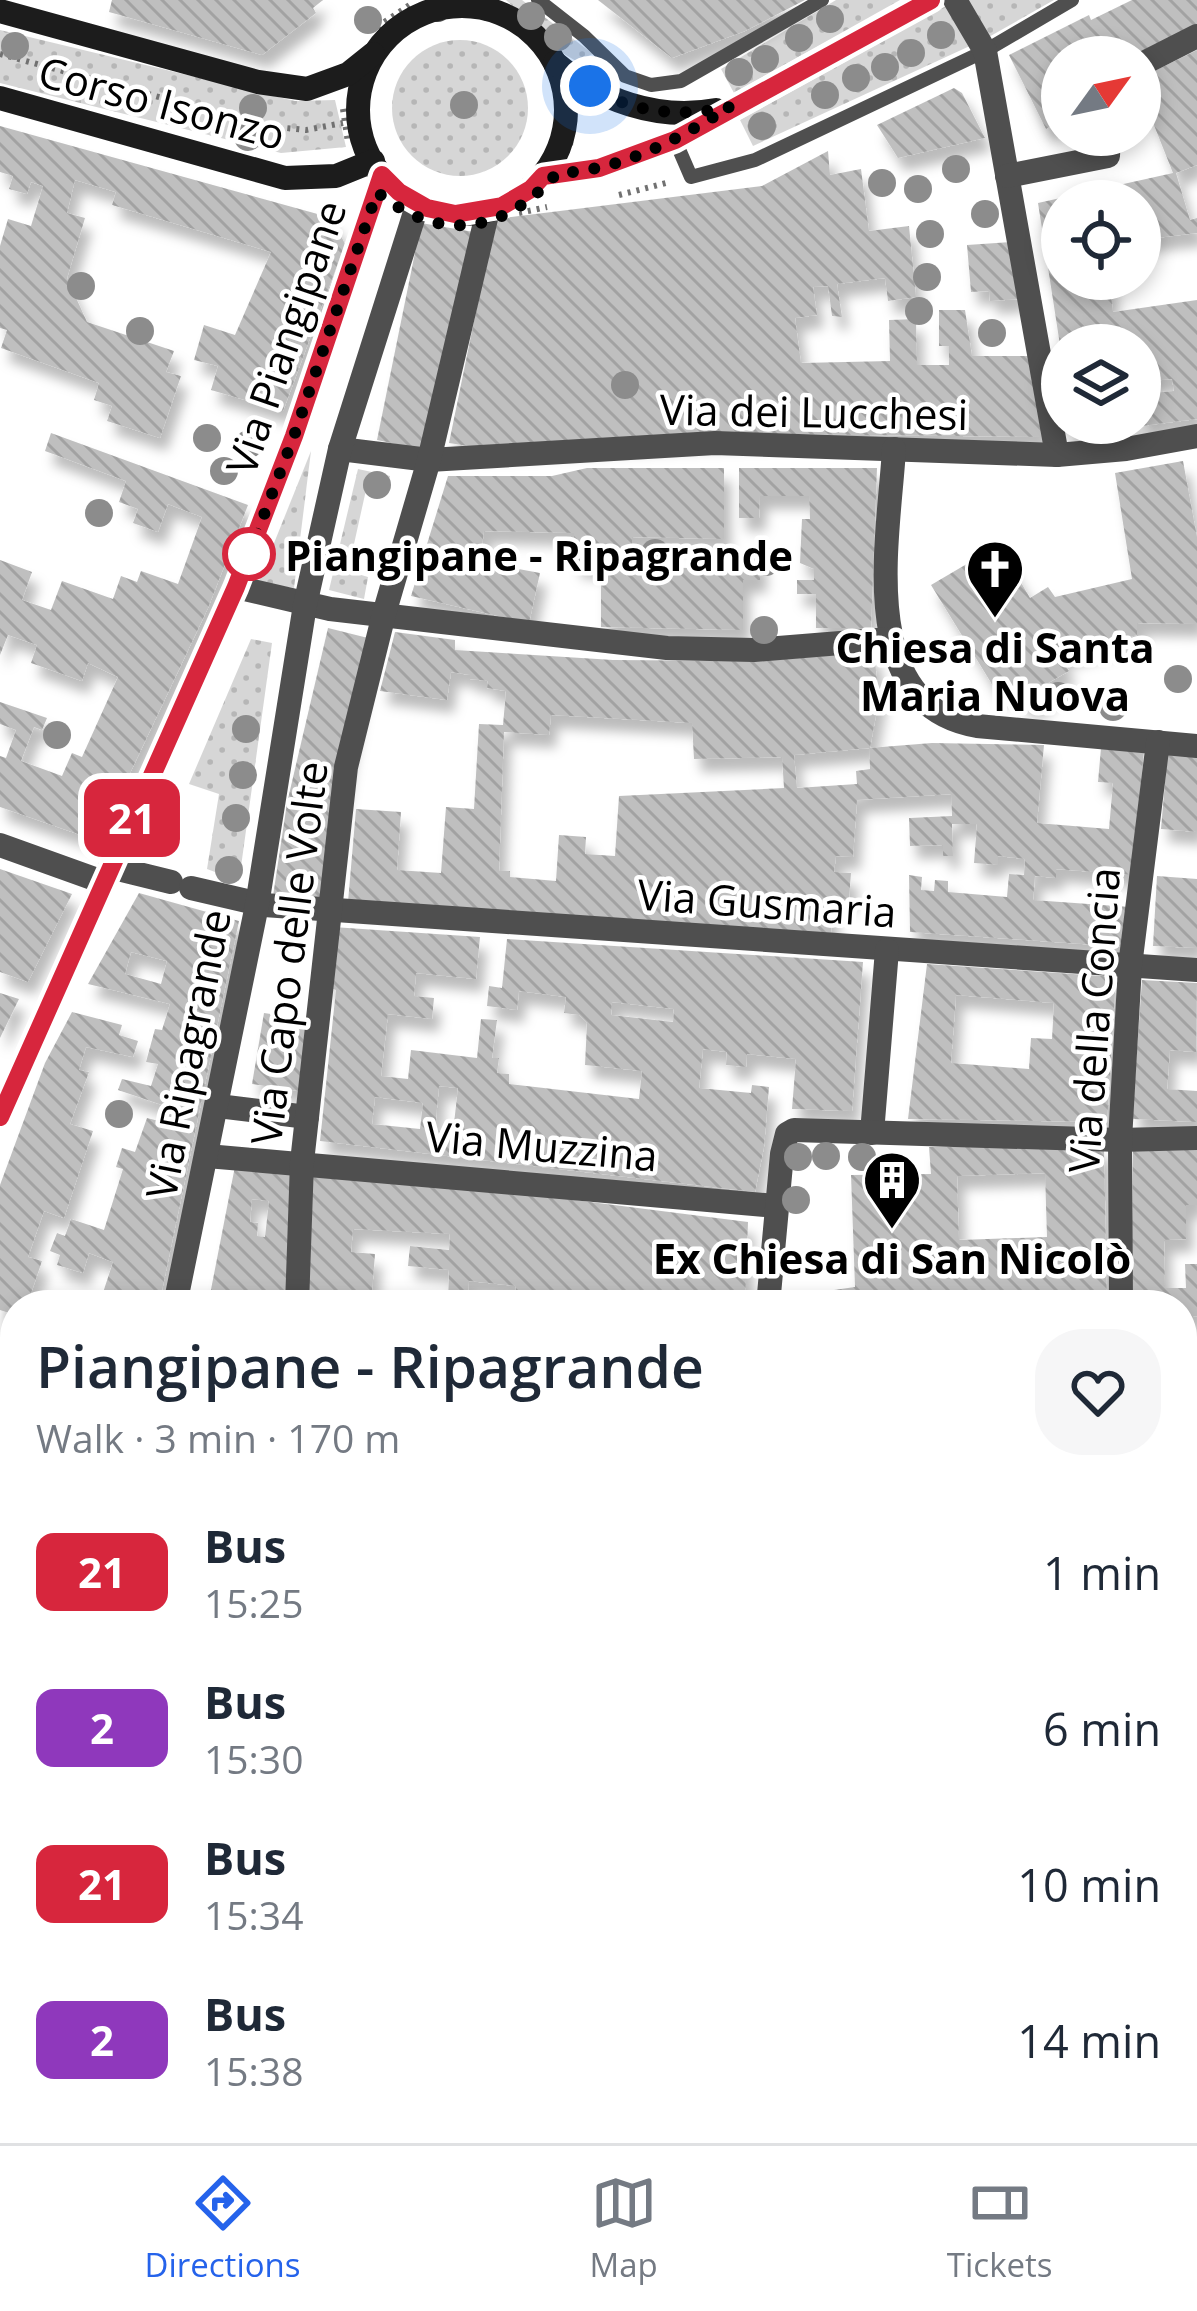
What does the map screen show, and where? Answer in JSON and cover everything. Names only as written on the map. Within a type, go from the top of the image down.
[{"type":"street","points":[[730,107],[700,113],[628,106],[563,69],[538,38],[486,5],[433,3],[380,49],[367,69],[358,107],[371,168],[418,203],[487,217],[550,174],[599,168],[675,140],[931,0]]},
{"type":"street","points":[[955,0],[985,51],[1057,455]]},
{"type":"street","name":"Corso Isonzo","points":[[0,11],[258,82],[307,89],[348,74],[380,49]]},
{"type":"street","points":[[1161,54],[1197,36]]},
{"type":"street","points":[[550,174],[565,126],[563,69]]},
{"type":"street","name":"Corso Isonzo","points":[[0,98],[286,178],[315,179],[371,168]]},
{"type":"street","points":[[1007,176],[1108,156]]},
{"type":"street","name":"Via Piangipane","points":[[0,1117],[236,587],[294,436],[371,168]]},
{"type":"street","points":[[340,449],[418,203]]},
{"type":"street","name":"Via Capo delle Volte","points":[[298,1290],[302,1162],[346,767],[429,460],[487,217]]},
{"type":"street","name":"Via dei Lucchesi","points":[[340,449],[429,460],[715,443],[1057,455],[1197,436]]},
{"type":"street","name":"Via Ripagrande","points":[[178,1290],[318,607],[340,449]]},
{"type":"street","points":[[893,449],[886,593],[890,639],[913,690],[929,709],[957,722],[1197,746]]},
{"type":"street","points":[[236,587],[318,607],[689,649],[809,647],[890,639]]},
{"type":"street","name":"Via della Concia","points":[[1121,1290],[1120,1140],[1130,966],[1158,742]]},
{"type":"street","name":"Via Gusmaria","points":[[0,845],[106,874],[181,885],[257,905],[1197,970]]},
{"type":"street","points":[[872,1133],[887,950]]},
{"type":"street","points":[[218,1106],[307,1117]]},
{"type":"street","points":[[768,1290],[788,1134],[805,1129],[1120,1140],[1197,1138]]},
{"type":"street","name":"Via Muzzina","points":[[207,1156],[776,1206]]},
{"type":"lane","points":[[538,0],[626,76],[652,85],[681,81],[822,0]]},
{"type":"lane","points":[[675,140],[691,177],[755,160],[985,51],[1072,0]]},
{"type":"path","points":[[371,168],[343,123],[348,74],[375,29],[395,12],[433,3]]},
{"type":"path","points":[[0,54],[266,126],[306,130],[343,123]]},
{"type":"path","points":[[487,217],[509,215],[536,197],[571,143],[575,110],[563,69]]},
{"type":"shaded area","points":[[506,0],[522,0],[593,54],[576,61],[564,54]]},
{"type":"shaded area","points":[[836,0],[900,0],[734,93],[721,69]]},
{"type":"shaded area","points":[[966,0],[1054,0],[987,38]]},
{"type":"shaded area","points":[[946,6],[972,45],[753,146],[740,120]]},
{"type":"shaded area","points":[[0,30],[295,101],[335,100],[346,147],[281,153],[0,83]]},
{"type":"shaded area","points":[[460,40],[486,45],[508,60],[523,82],[528,108],[523,134],[508,156],[486,171],[460,176],[434,171],[412,156],[397,134],[392,108],[397,82],[412,60],[434,45]]},
{"type":"shaded area","points":[[311,451],[294,588],[258,583]]},
{"type":"shaded area","points":[[358,469],[390,476],[387,494],[366,490],[348,571],[368,577],[364,599],[329,590]]},
{"type":"shaded area","points":[[251,639],[272,643],[239,881],[207,869],[219,794],[189,784]]},
{"type":"building","points":[[112,0],[323,0],[313,8],[316,13],[262,55],[109,12]]},
{"type":"building","points":[[598,0],[805,0],[745,31],[672,58]]},
{"type":"building","points":[[1132,0],[1197,0],[1197,25],[1161,43],[1161,36],[1047,36],[1089,15],[1091,20]]},
{"type":"building","points":[[1041,39],[1041,119],[1009,55]]},
{"type":"building","points":[[1197,50],[1197,165],[1176,173],[1190,220],[1197,218],[1197,233],[1161,237],[1161,180],[1142,180],[1173,173],[1161,143],[1161,68]]},
{"type":"building","points":[[954,88],[962,93],[985,138],[898,158],[877,125]]},
{"type":"building","points":[[0,126],[332,218],[345,244],[283,411],[211,390],[218,366],[194,360],[204,325],[235,335],[271,252],[112,205],[116,192],[75,180],[67,213],[85,218],[67,278],[87,322],[174,351],[166,372],[181,376],[160,438],[107,421],[112,406],[94,400],[99,383],[1,348],[7,330],[0,328],[0,246],[8,219],[31,226],[43,186],[31,182],[27,194],[9,189],[13,176],[0,172]]},
{"type":"building","points":[[828,151],[830,175],[861,169],[869,231],[909,226],[916,297],[888,301],[885,278],[837,284],[842,317],[832,316],[828,286],[813,287],[817,315],[795,318],[801,363],[890,361],[889,320],[916,319],[917,365],[949,365],[949,346],[939,346],[939,310],[965,310],[972,356],[1032,356],[1041,437],[775,434],[475,447],[449,443],[495,219],[762,186]]},
{"type":"building","points":[[421,223],[474,232],[425,450],[377,440]]},
{"type":"building","points":[[1011,242],[1021,299],[990,301],[989,291],[971,292],[967,245]]},
{"type":"building","points":[[1053,300],[1112,300],[1113,312],[1197,300],[1197,419],[1161,424],[1161,392],[1174,391],[1172,379],[1161,380],[1161,324],[1057,324]]},
{"type":"building","points":[[51,433],[248,505],[208,608],[98,841],[0,807],[0,756],[6,758],[16,730],[0,724],[0,702],[47,718],[42,730],[34,727],[21,761],[62,776],[72,753],[82,757],[118,677],[88,663],[82,681],[31,663],[37,645],[8,635],[0,655],[0,560],[32,572],[22,600],[51,610],[62,581],[113,599],[121,576],[137,582],[141,571],[178,584],[202,517],[168,504],[158,532],[133,523],[138,509],[119,502],[126,481],[45,451]]},
{"type":"building","points":[[1183,461],[1197,537],[1197,624],[1137,623],[1137,635],[1060,656],[1069,671],[1048,683],[1048,696],[1034,706],[1022,702],[1010,687],[998,694],[931,585],[999,545],[1030,598],[1048,587],[1055,597],[1132,579],[1115,473]]},
{"type":"building","points":[[587,468],[724,468],[724,539],[632,537],[632,566],[688,568],[688,555],[760,556],[760,580],[743,580],[743,630],[601,627],[601,566],[574,565],[574,533],[484,531],[480,562],[540,573],[529,623],[411,596],[448,476],[552,476]]},
{"type":"building","points":[[739,468],[877,468],[871,628],[816,628],[816,594],[797,594],[797,580],[814,580],[814,569],[800,563],[802,519],[810,519],[809,496],[760,496],[759,518],[739,518]]},
{"type":"building","points":[[328,628],[368,638],[322,904],[273,896],[287,803]]},
{"type":"building","points":[[395,632],[455,640],[455,650],[613,660],[758,661],[874,652],[879,699],[870,748],[932,743],[1044,745],[1037,823],[1109,829],[1113,783],[1098,782],[1101,748],[1144,752],[1132,875],[1056,869],[1056,878],[1035,876],[1033,900],[1130,907],[1125,947],[910,932],[909,875],[922,877],[921,890],[934,891],[935,880],[948,881],[948,892],[1007,897],[1009,874],[1024,875],[1025,859],[998,856],[998,865],[974,863],[977,824],[952,824],[953,856],[943,856],[943,845],[910,846],[909,818],[952,816],[951,794],[857,800],[853,857],[836,856],[834,872],[851,873],[849,899],[832,898],[831,933],[348,902],[356,809],[401,812],[397,870],[441,873],[446,807],[474,809],[479,724],[503,725],[506,691],[487,688],[488,681],[470,679],[470,675],[451,672],[447,700],[380,691]],"holes":[[[551,715],[692,723],[694,759],[782,757],[784,788],[619,796],[615,856],[585,854],[586,837],[559,835],[556,881],[510,877],[510,871],[499,871],[504,732],[549,735]],[[869,748],[870,769],[856,771],[857,784],[797,788],[794,755]]]},
{"type":"building","points":[[1168,747],[1197,751],[1197,832],[1161,829]]},
{"type":"building","points":[[0,869],[72,894],[28,982],[0,972]]},
{"type":"building","points":[[1157,876],[1197,879],[1197,948],[1153,946]]},
{"type":"building","points":[[139,893],[239,921],[162,1290],[104,1290],[113,1262],[89,1253],[83,1273],[57,1265],[60,1255],[50,1251],[57,1233],[65,1236],[71,1219],[104,1230],[123,1169],[116,1167],[122,1148],[135,1152],[147,1118],[163,1122],[168,1107],[118,1090],[122,1079],[151,1086],[158,1064],[146,1062],[155,1029],[162,1030],[170,1004],[88,984]],"holes":[[[131,952],[167,961],[161,984],[125,974]]]},
{"type":"building","points":[[333,927],[480,937],[476,979],[416,973],[414,996],[434,998],[432,1019],[388,1014],[381,1076],[408,1079],[411,1050],[477,1058],[481,1019],[497,1020],[492,1058],[499,1058],[497,1073],[509,1074],[509,1084],[639,1099],[642,1071],[585,1065],[587,1023],[579,1015],[564,1013],[566,997],[519,991],[517,1010],[487,1006],[489,986],[502,988],[507,939],[863,962],[852,1111],[792,1109],[796,1059],[747,1054],[746,1067],[726,1065],[727,1052],[703,1049],[699,1088],[751,1093],[752,1085],[769,1087],[755,1192],[320,1141],[336,990],[327,987]],"holes":[[[612,1002],[674,1009],[673,1022],[611,1015]],[[439,1086],[458,1088],[453,1132],[435,1130]],[[375,1097],[423,1103],[420,1129],[372,1124]]]},
{"type":"building","points":[[927,964],[1116,977],[1107,1122],[908,1119]],"holes":[[[956,995],[1054,1003],[1052,1039],[1031,1038],[1029,1069],[951,1063]]]},
{"type":"building","points":[[1142,980],[1197,983],[1196,1052],[1170,1050],[1167,1089],[1197,1091],[1197,1122],[1132,1119]]},
{"type":"building","points":[[0,993],[19,999],[0,1038]]},
{"type":"building","points":[[72,1012],[122,1025],[119,1035],[138,1041],[133,1057],[86,1047],[79,1070],[89,1072],[70,1124],[93,1131],[64,1218],[44,1211],[28,1257],[42,1261],[32,1290],[0,1290],[0,1185],[45,1063]]},
{"type":"building","points":[[264,1013],[311,1020],[299,1091],[252,1084]]},
{"type":"building","points":[[1104,1146],[1107,1290],[834,1290],[855,1287],[851,1175],[931,1174],[929,1147]],"holes":[[[1045,1173],[1047,1237],[959,1240],[957,1176]]]},
{"type":"building","points":[[1133,1146],[1197,1149],[1197,1205],[1186,1205],[1186,1239],[1164,1240],[1165,1288],[1186,1288],[1185,1264],[1197,1264],[1197,1290],[1131,1290]]},
{"type":"building","points":[[236,1161],[294,1167],[290,1290],[211,1290]],"holes":[[[252,1199],[269,1201],[265,1237],[257,1236],[258,1223],[250,1222]]]},
{"type":"building","points":[[313,1167],[748,1222],[746,1290],[516,1290],[516,1286],[469,1281],[468,1290],[448,1290],[449,1270],[408,1266],[410,1246],[449,1250],[450,1234],[353,1229],[351,1252],[375,1254],[372,1290],[307,1290]]},
{"type":"bus line","name":"21","points":[[0,1117],[236,587],[294,436],[382,175],[399,192],[427,208],[455,214],[502,206],[543,176],[599,168],[675,140],[931,0]]},
{"type":"place","name":"Piangipane - Ripagrande","points":[[249,554]]},
{"type":"place","name":"Chiesa di Santa Maria Nuova","points":[[995,620]]},
{"type":"place","name":"Ex Chiesa di San Nicolò","points":[[892,1231]]},
{"type":"route","points":[[249,554],[377,192],[413,217],[449,226],[485,224],[536,197],[557,173],[599,168],[650,152],[730,107],[700,113],[659,112],[628,106],[590,86]]}]
